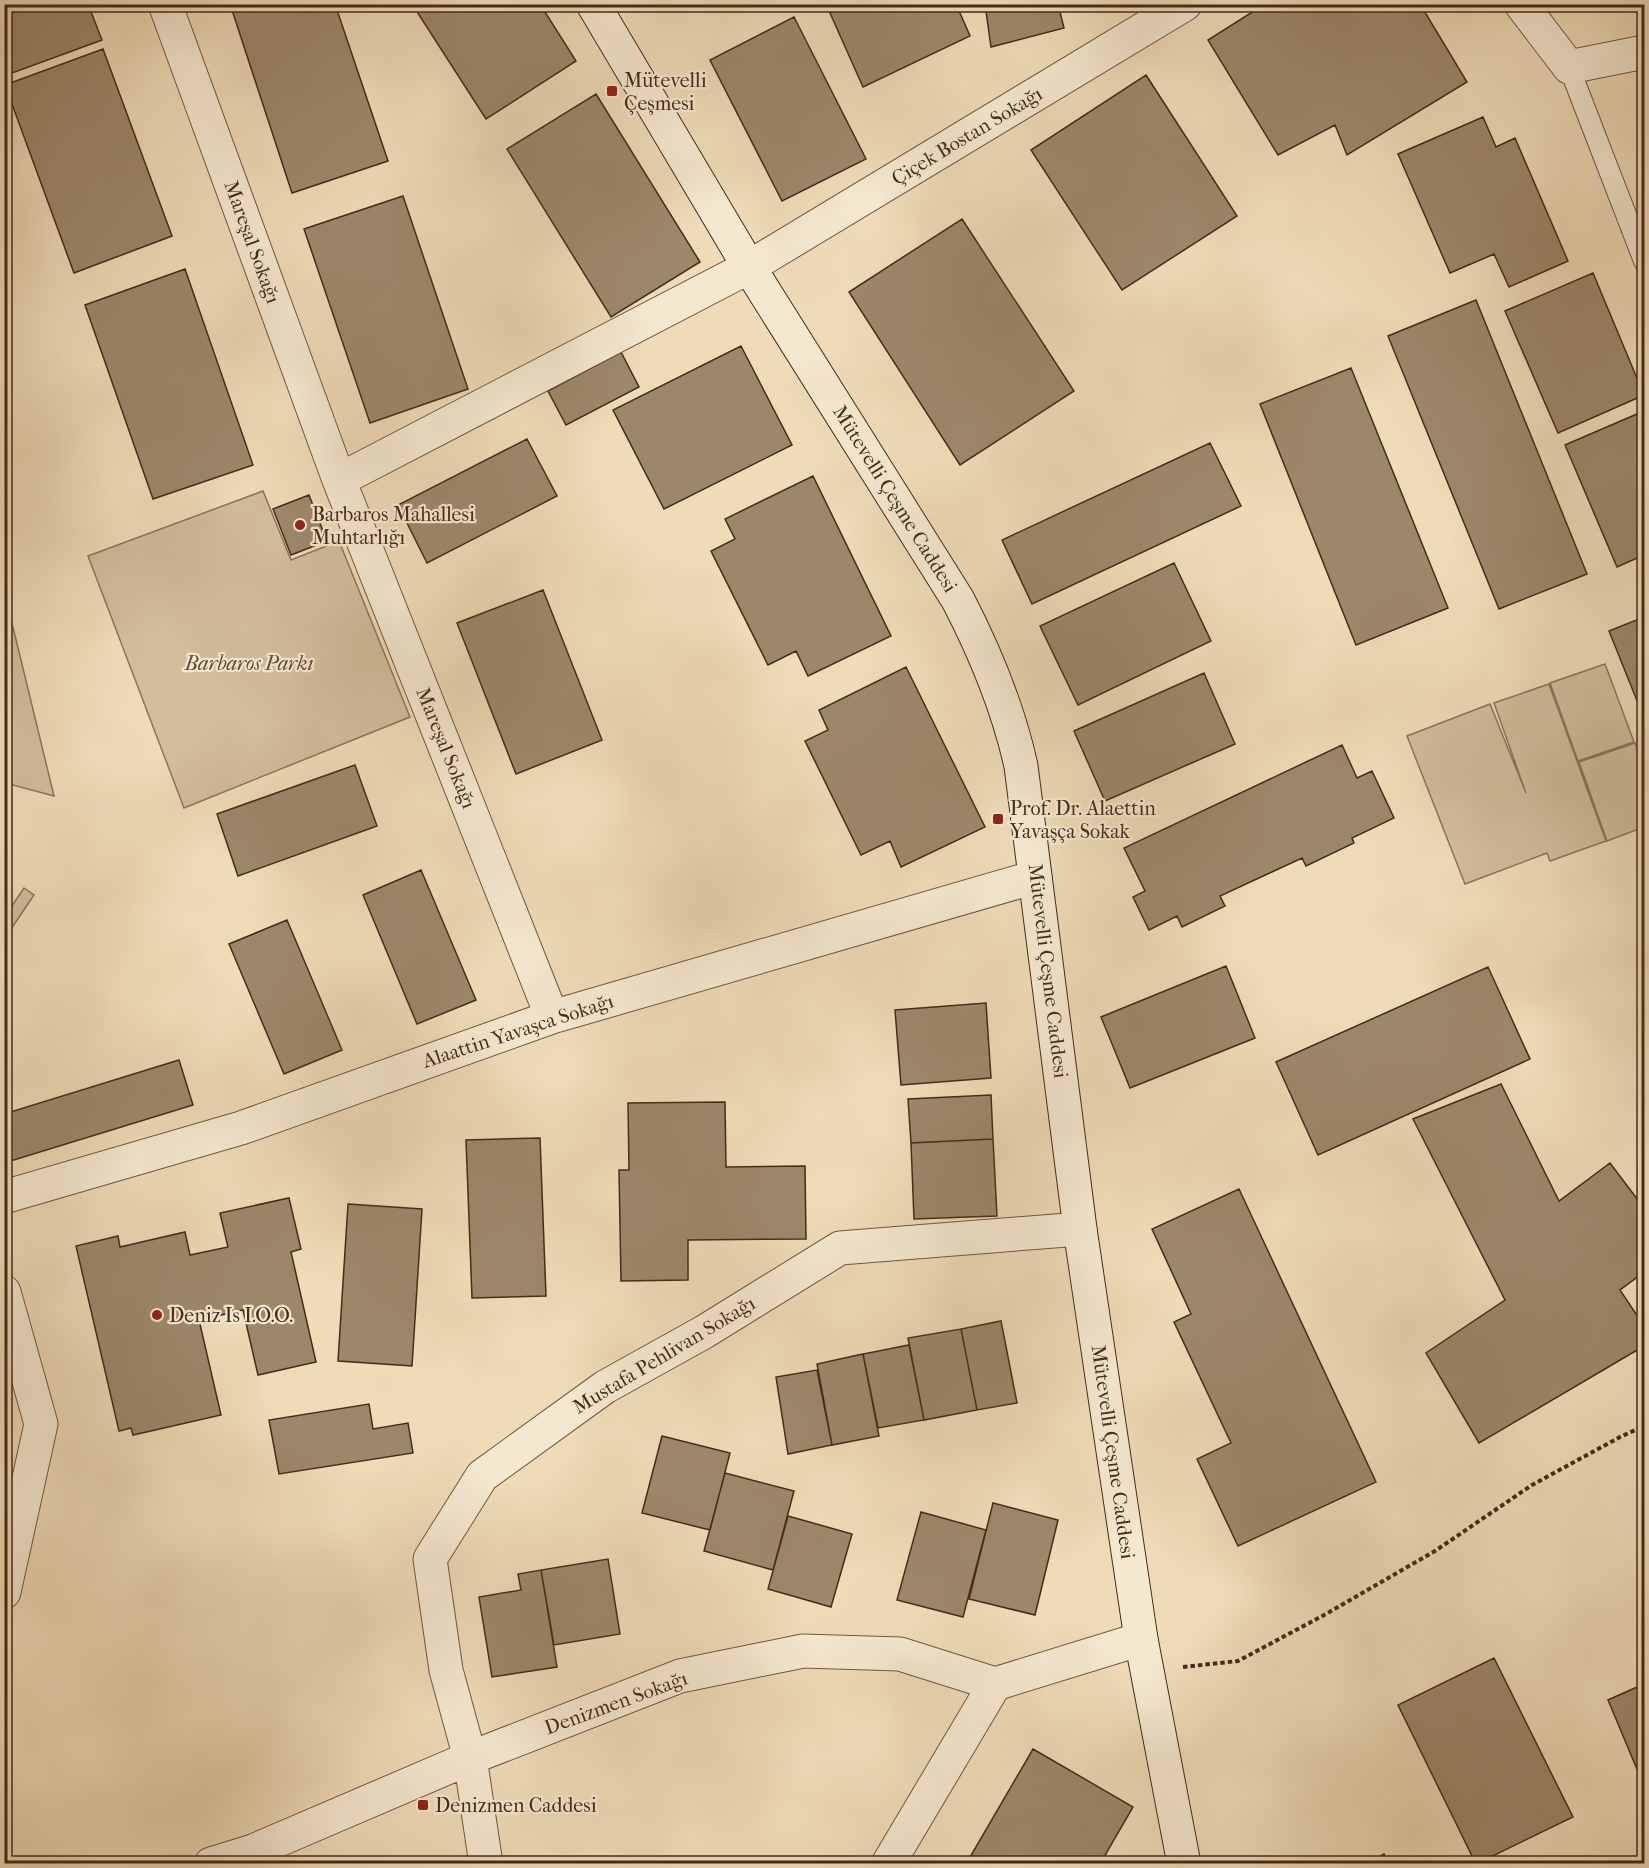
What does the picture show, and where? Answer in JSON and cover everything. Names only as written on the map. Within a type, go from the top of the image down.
[{"type":"street","name":"Mareşal Sokağı","points":[[165,4],[339,480],[552,1017]]},
{"type":"street","name":"Mütevelli Çeşme Caddesi","points":[[593,4],[750,267],[958,600],[977,638],[1011,721],[1021,766],[1080,1228],[1141,1639],[1184,1863]]},
{"type":"street","name":"Çiçek Bostan Sokağı","points":[[750,267],[1185,4]]},
{"type":"street","points":[[1521,4],[1569,67],[1644,52]]},
{"type":"street","points":[[339,480],[750,267]]},
{"type":"street","name":"Alaattin Yavaşca Sokağı","points":[[4,1197],[241,1128],[552,1017],[1035,877]]},
{"type":"street","name":"Mustafa Pehlivan Sokağı","points":[[486,1863],[470,1758],[446,1670],[430,1559],[482,1476],[605,1387],[704,1332],[840,1248],[1080,1228]]},
{"type":"street","points":[[4,1292],[41,1424],[5,1586]]},
{"type":"street","points":[[888,1863],[995,1684],[1141,1639]]},
{"type":"street","name":"Denizmen Sokağı","points":[[211,1863],[253,1851],[470,1758],[680,1676],[803,1652],[900,1654],[995,1684]]},
{"type":"lane","points":[[1569,67],[1644,261]]},
{"type":"path","points":[[1147,1671],[1238,1661],[1326,1614],[1435,1551],[1532,1485],[1644,1426]]},
{"type":"green space","name":"Barbaros Parkı","points":[[263,491],[291,560],[339,541],[410,717],[184,808],[88,556]]},
{"type":"green space","points":[[10,615],[54,796],[5,783],[4,642]]},
{"type":"green space","points":[[1605,664],[1634,742],[1578,761],[1550,683]]},
{"type":"green space","points":[[1549,684],[1606,841],[1550,861],[1547,853],[1465,884],[1407,736],[1490,704],[1526,793],[1494,703]]},
{"type":"green space","points":[[1635,743],[1644,770],[1644,827],[1607,841],[1579,762]]},
{"type":"green space","points":[[24,888],[34,895],[5,938],[5,916]]},
{"type":"building","points":[[4,4],[88,4],[102,40],[4,76]]},
{"type":"building","points":[[230,4],[335,4],[388,161],[292,193]]},
{"type":"building","points":[[412,4],[540,4],[576,61],[486,119]]},
{"type":"building","points":[[826,4],[956,4],[970,36],[863,87]]},
{"type":"building","points":[[985,4],[1058,4],[1064,28],[991,47]]},
{"type":"building","points":[[1265,4],[1420,4],[1467,82],[1347,155],[1335,125],[1278,155],[1208,40]]},
{"type":"building","points":[[794,17],[866,159],[782,201],[710,60]]},
{"type":"building","points":[[103,49],[172,236],[74,273],[5,85]]},
{"type":"building","points":[[1146,75],[1237,216],[1122,290],[1031,150]]},
{"type":"building","points":[[596,94],[700,262],[611,317],[507,149]]},
{"type":"building","points":[[1483,117],[1496,147],[1515,138],[1568,261],[1509,287],[1494,254],[1450,273],[1398,154]]},
{"type":"building","points":[[403,196],[468,389],[370,423],[304,229]]},
{"type":"building","points":[[962,219],[1074,391],[960,465],[849,292]]},
{"type":"building","points":[[185,269],[253,465],[153,499],[85,305]]},
{"type":"building","points":[[1593,273],[1644,395],[1558,433],[1505,311]]},
{"type":"building","points":[[1476,300],[1587,574],[1499,609],[1388,336]]},
{"type":"building","points":[[741,346],[792,445],[664,509],[613,410]]},
{"type":"building","points":[[621,352],[639,387],[566,425],[548,391]]},
{"type":"building","points":[[1351,368],[1448,608],[1356,645],[1260,404]]},
{"type":"building","points":[[1644,411],[1644,555],[1617,567],[1565,445]]},
{"type":"building","points":[[527,439],[557,496],[427,563],[398,505]]},
{"type":"building","points":[[1210,443],[1241,506],[1032,604],[1002,540]]},
{"type":"building","points":[[813,476],[891,636],[808,676],[796,651],[768,665],[711,551],[735,539],[725,519]]},
{"type":"building","name":"Barbaros Mahallesi Muhtarlığı","points":[[309,495],[327,541],[291,555],[273,509]]},
{"type":"building","points":[[1174,563],[1211,641],[1078,705],[1040,626]]},
{"type":"building","points":[[543,590],[602,740],[516,774],[457,623]]},
{"type":"building","points":[[1644,617],[1644,718],[1609,631]]},
{"type":"building","points":[[906,667],[985,827],[901,867],[890,841],[861,855],[805,741],[828,730],[819,710]]},
{"type":"building","points":[[1204,673],[1235,744],[1105,801],[1074,731]]},
{"type":"building","points":[[1342,745],[1357,778],[1372,771],[1394,818],[1352,838],[1354,843],[1306,866],[1302,858],[1220,896],[1225,906],[1182,927],[1177,916],[1149,930],[1133,897],[1145,891],[1124,848]]},
{"type":"building","points":[[355,765],[377,826],[238,876],[217,814]]},
{"type":"building","points":[[421,870],[476,1000],[417,1024],[363,895]]},
{"type":"building","points":[[287,920],[342,1050],[284,1074],[229,944]]},
{"type":"building","points":[[1226,966],[1255,1038],[1130,1088],[1101,1017]]},
{"type":"building","points":[[1488,967],[1530,1059],[1318,1155],[1276,1062]]},
{"type":"building","points":[[986,1003],[991,1078],[901,1085],[895,1010]]},
{"type":"building","points":[[179,1060],[193,1105],[4,1163],[4,1114]]},
{"type":"building","points":[[1501,1084],[1559,1201],[1610,1163],[1644,1208],[1644,1272],[1620,1290],[1644,1326],[1644,1346],[1479,1443],[1426,1353],[1505,1300],[1413,1119]]},
{"type":"building","points":[[991,1095],[993,1139],[911,1143],[908,1099]]},
{"type":"building","points":[[725,1102],[726,1167],[805,1166],[806,1239],[688,1240],[688,1280],[621,1281],[619,1170],[629,1170],[628,1103]]},
{"type":"building","points":[[540,1138],[546,1296],[472,1298],[466,1140]]},
{"type":"building","points":[[993,1139],[997,1216],[914,1219],[911,1143]]},
{"type":"building","points":[[1239,1189],[1376,1482],[1238,1546],[1197,1459],[1231,1443],[1174,1322],[1191,1314],[1152,1229]]},
{"type":"building","name":"Deniz Is I.O.O.","points":[[289,1198],[301,1249],[291,1252],[316,1362],[258,1375],[243,1310],[199,1320],[221,1415],[133,1435],[131,1428],[119,1431],[76,1246],[118,1236],[120,1247],[185,1232],[190,1255],[228,1247],[220,1213]]},
{"type":"building","points":[[348,1204],[422,1209],[412,1366],[338,1361]]},
{"type":"building","points":[[1001,1321],[1017,1403],[977,1410],[961,1329]]},
{"type":"building","points":[[961,1329],[977,1410],[924,1420],[908,1338]]},
{"type":"building","points":[[909,1345],[924,1420],[878,1428],[863,1354]]},
{"type":"building","points":[[863,1354],[879,1436],[832,1445],[817,1364]]},
{"type":"building","points":[[817,1370],[832,1445],[788,1454],[776,1377]]},
{"type":"building","points":[[369,1404],[373,1429],[408,1423],[413,1453],[279,1474],[269,1420]]},
{"type":"building","points":[[662,1436],[730,1453],[710,1530],[642,1513]]},
{"type":"building","points":[[725,1473],[794,1491],[773,1570],[704,1551]]},
{"type":"building","points":[[993,1503],[1058,1520],[1035,1615],[969,1599]]},
{"type":"building","points":[[921,1512],[986,1530],[963,1617],[897,1600]]},
{"type":"building","points":[[788,1516],[852,1534],[831,1607],[768,1589]]},
{"type":"building","points":[[608,1559],[620,1634],[554,1645],[541,1570]]},
{"type":"building","points":[[541,1570],[557,1667],[492,1677],[479,1597],[521,1590],[518,1574]]},
{"type":"building","points":[[1494,1658],[1573,1817],[1476,1864],[1398,1705]]},
{"type":"building","points":[[1644,1684],[1644,1786],[1608,1700]]},
{"type":"building","points":[[1033,1749],[1133,1807],[1100,1864],[966,1864]]},
{"type":"building","points":[[1384,1854],[1389,1864],[1366,1864]]},
{"type":"place","name":"Mütevelli Çeşmesi","points":[[612,91]]},
{"type":"place","name":"Barbaros Mahallesi Muhtarlığı","points":[[300,525]]},
{"type":"place","name":"Prof. Dr. Alaettin Yavaşça Sokak","points":[[998,819]]},
{"type":"place","name":"Deniz Is I.O.O.","points":[[157,1315]]},
{"type":"place","name":"Denizmen Caddesi","points":[[423,1805]]}]
